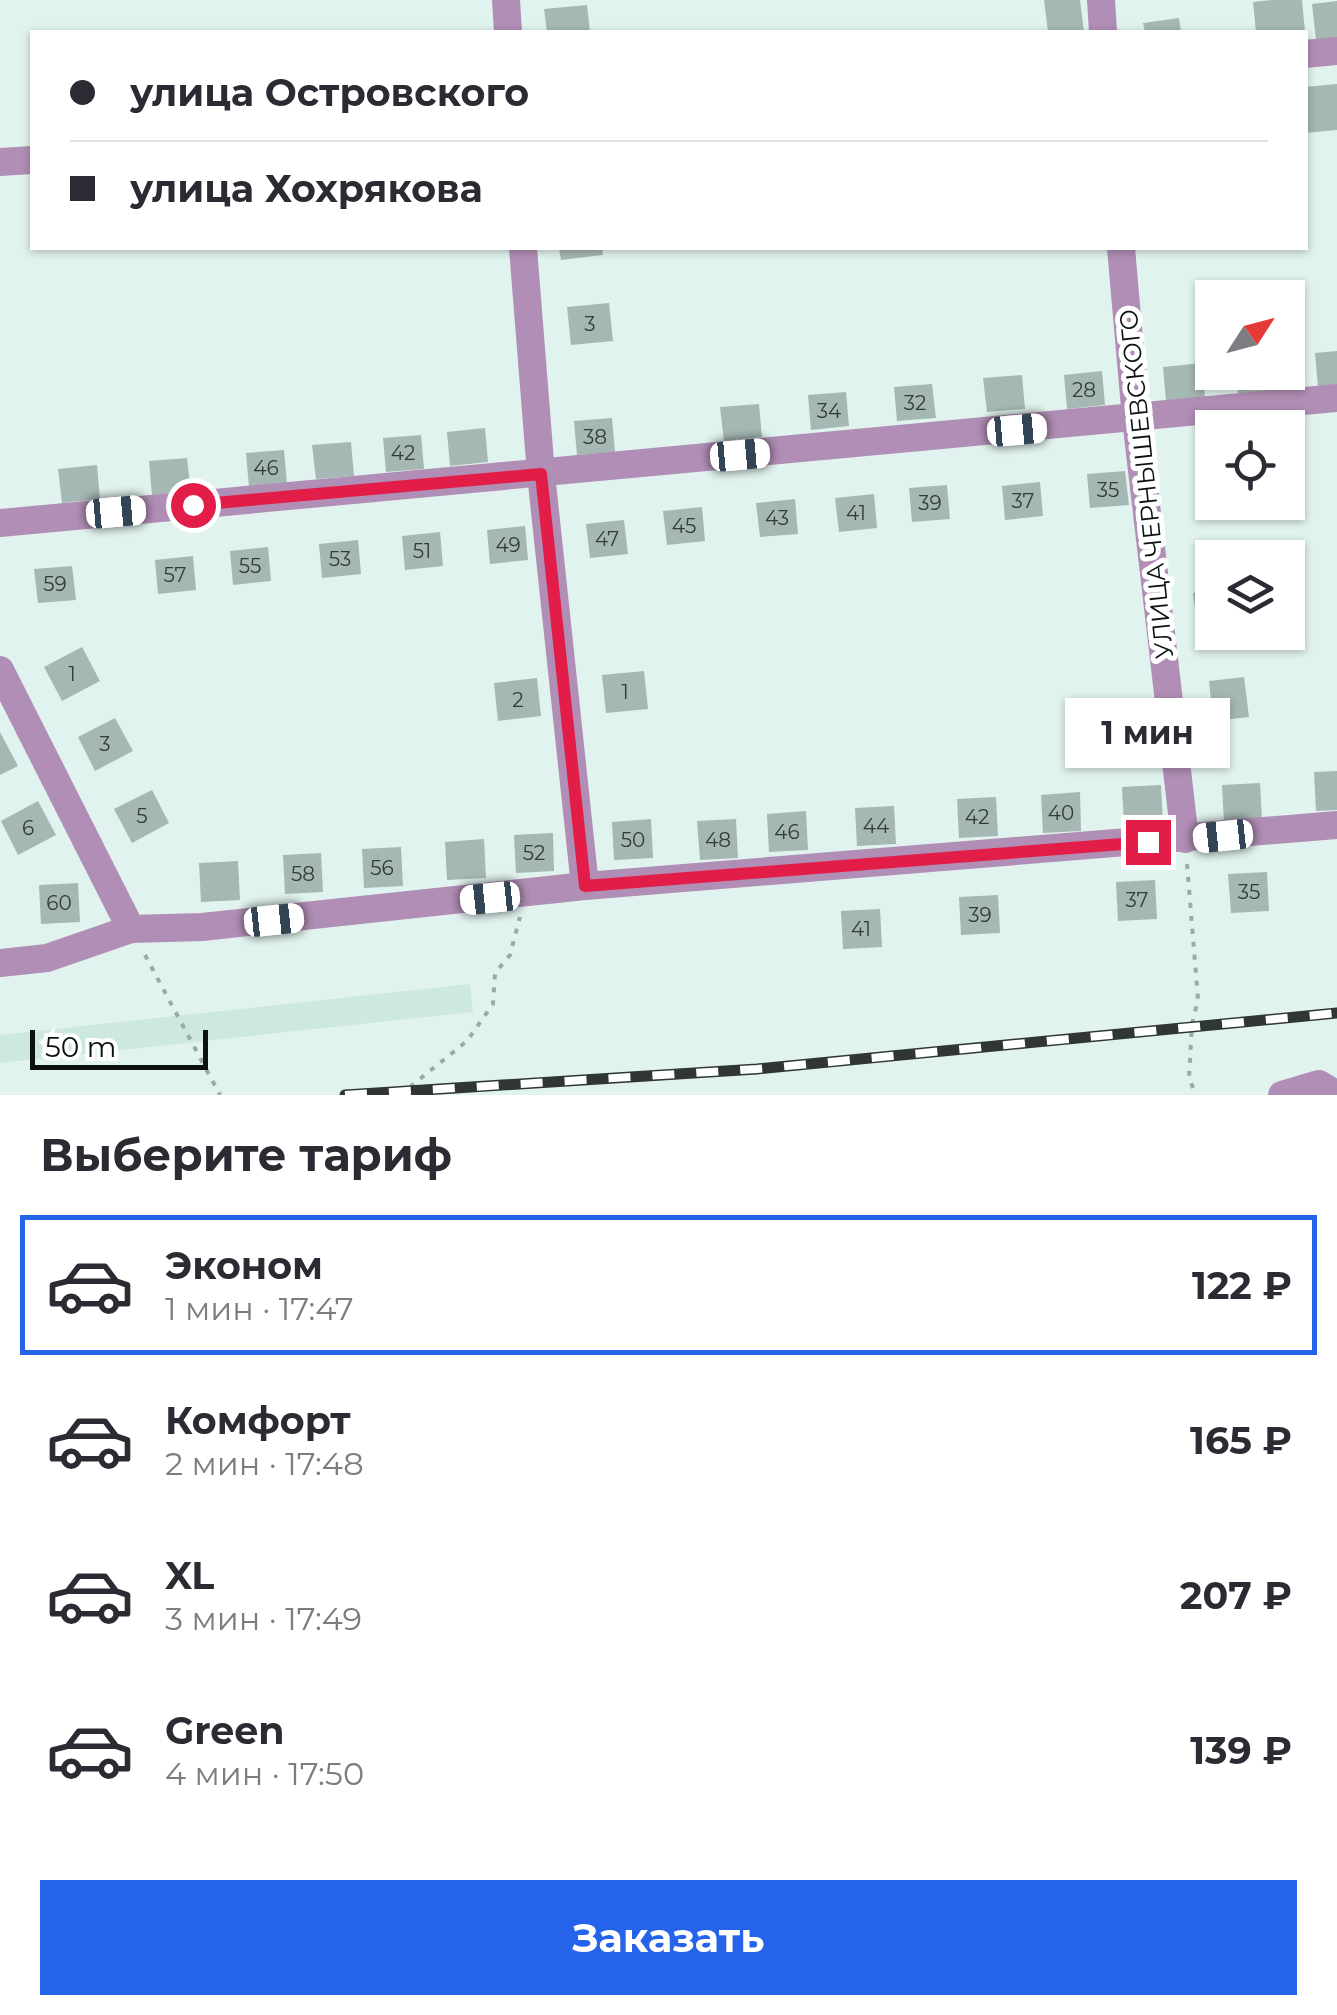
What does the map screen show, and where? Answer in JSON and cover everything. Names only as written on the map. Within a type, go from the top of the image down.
[{"type":"street","points":[[506,0],[508,30]]},
{"type":"street","points":[[1101,0],[1103,30]]},
{"type":"street","points":[[1308,54],[1337,51]]},
{"type":"street","points":[[0,162],[30,160]]},
{"type":"street","points":[[523,250],[541,474],[585,886]]},
{"type":"street","name":"УЛИЦА ЧЕРНЫШЕВСКОГО","points":[[1122,250],[1136,419],[1186,839]]},
{"type":"street","points":[[0,523],[1337,398]]},
{"type":"street","points":[[0,670],[131,929]]},
{"type":"street","points":[[0,963],[46,958],[131,929],[202,927],[585,886],[1337,825]]},
{"type":"street","points":[[1282,1095],[1319,1084],[1336,1093]]},
{"type":"path","points":[[1186,839],[1198,999],[1192,1024],[1189,1078],[1196,1095]]},
{"type":"path","points":[[400,1095],[467,1041],[493,1004],[495,972],[510,955],[525,895]]},
{"type":"path","points":[[131,929],[220,1095]]},
{"type":"shaded area","points":[[470,984],[473,1012],[0,1063],[0,1035]]},
{"type":"building","points":[[1044,0],[1080,0],[1084,30],[1048,30]]},
{"type":"building","points":[[1302,0],[1305,30],[1256,30],[1253,2]]},
{"type":"building","points":[[1337,1],[1337,47],[1317,49],[1312,4]]},
{"type":"building","points":[[587,5],[590,30],[547,30],[544,9]]},
{"type":"building","points":[[1179,18],[1181,30],[1145,30],[1143,23]]},
{"type":"building","points":[[1337,84],[1337,130],[1308,133],[1308,87]]},
{"type":"building","points":[[559,250],[602,250],[603,255],[561,260]]},
{"type":"building","points":[[609,303],[613,341],[571,345],[567,307]]},
{"type":"building","points":[[1337,351],[1337,385],[1318,387],[1315,353]]},
{"type":"building","points":[[1195,364],[1195,390],[1204,390],[1205,398],[1166,401],[1163,367]]},
{"type":"building","points":[[1102,371],[1105,405],[1067,409],[1064,375]]},
{"type":"building","points":[[1022,375],[1025,409],[987,412],[983,378]]},
{"type":"building","points":[[932,384],[936,418],[897,421],[894,387]]},
{"type":"building","points":[[1238,390],[1276,390],[1238,394]]},
{"type":"building","points":[[846,392],[849,426],[811,430],[808,395]]},
{"type":"building","points":[[759,404],[762,437],[724,441],[720,407]]},
{"type":"building","points":[[612,418],[615,452],[577,455],[574,421]]},
{"type":"building","points":[[485,428],[488,462],[450,466],[447,432]]},
{"type":"building","points":[[421,435],[424,469],[386,472],[383,438]]},
{"type":"building","points":[[351,442],[354,476],[316,479],[312,445]]},
{"type":"building","points":[[284,450],[287,484],[249,487],[246,453]]},
{"type":"building","points":[[187,458],[191,492],[152,495],[149,461]]},
{"type":"building","points":[[97,465],[100,499],[62,503],[58,469]]},
{"type":"building","points":[[1125,471],[1129,505],[1090,508],[1087,474]]},
{"type":"building","points":[[1040,482],[1043,516],[1005,520],[1002,486]]},
{"type":"building","points":[[947,485],[950,519],[912,522],[909,488]]},
{"type":"building","points":[[874,494],[877,528],[839,532],[835,498]]},
{"type":"building","points":[[795,499],[798,534],[760,537],[756,503]]},
{"type":"building","points":[[702,507],[705,541],[667,545],[663,511]]},
{"type":"building","points":[[624,520],[628,554],[590,558],[586,524]]},
{"type":"building","points":[[525,526],[528,560],[490,564],[487,530]]},
{"type":"building","points":[[440,532],[443,566],[405,570],[402,536]]},
{"type":"building","points":[[358,540],[361,574],[322,578],[319,544]]},
{"type":"building","points":[[268,547],[271,581],[233,585],[230,551]]},
{"type":"building","points":[[193,556],[196,590],[158,594],[155,560]]},
{"type":"building","points":[[72,566],[76,600],[38,603],[34,569]]},
{"type":"building","points":[[82,647],[100,681],[62,701],[44,667]]},
{"type":"building","points":[[644,671],[648,709],[606,713],[602,675]]},
{"type":"building","points":[[1244,677],[1249,717],[1213,721],[1209,681]]},
{"type":"building","points":[[537,678],[541,716],[498,721],[494,683]]},
{"type":"building","points":[[115,718],[133,751],[95,771],[78,737]]},
{"type":"building","points":[[0,732],[18,766],[0,775]]},
{"type":"building","points":[[1337,771],[1337,810],[1316,811],[1314,772]]},
{"type":"building","points":[[1260,783],[1262,821],[1224,823],[1222,785]]},
{"type":"building","points":[[1161,785],[1163,823],[1124,825],[1122,787]]},
{"type":"building","points":[[152,790],[169,823],[132,843],[114,809]]},
{"type":"building","points":[[1080,792],[1081,831],[1043,833],[1041,795]]},
{"type":"building","points":[[996,797],[998,836],[959,838],[957,799]]},
{"type":"building","points":[[38,801],[56,835],[18,855],[1,821]]},
{"type":"building","points":[[894,806],[896,844],[857,846],[855,808]]},
{"type":"building","points":[[806,811],[808,850],[769,852],[767,814]]},
{"type":"building","points":[[651,819],[653,858],[614,860],[612,822]]},
{"type":"building","points":[[736,819],[738,858],[700,860],[697,821]]},
{"type":"building","points":[[553,833],[554,871],[516,873],[514,835]]},
{"type":"building","points":[[484,839],[486,878],[447,880],[445,842]]},
{"type":"building","points":[[401,847],[403,886],[364,888],[362,849]]},
{"type":"building","points":[[321,853],[323,892],[285,894],[283,855]]},
{"type":"building","points":[[238,861],[240,900],[201,902],[199,863]]},
{"type":"building","points":[[1267,872],[1269,911],[1231,913],[1228,874]]},
{"type":"building","points":[[1155,880],[1157,919],[1118,921],[1116,882]]},
{"type":"building","points":[[78,883],[80,922],[41,924],[39,885]]},
{"type":"building","points":[[998,895],[1000,933],[961,935],[959,897]]},
{"type":"building","points":[[880,909],[882,947],[843,949],[841,911]]},
{"type":"railway","points":[[345,1095],[757,1069],[1337,1013]]},
{"type":"route","points":[[193,505],[541,474],[585,886],[1148,842]]}]
